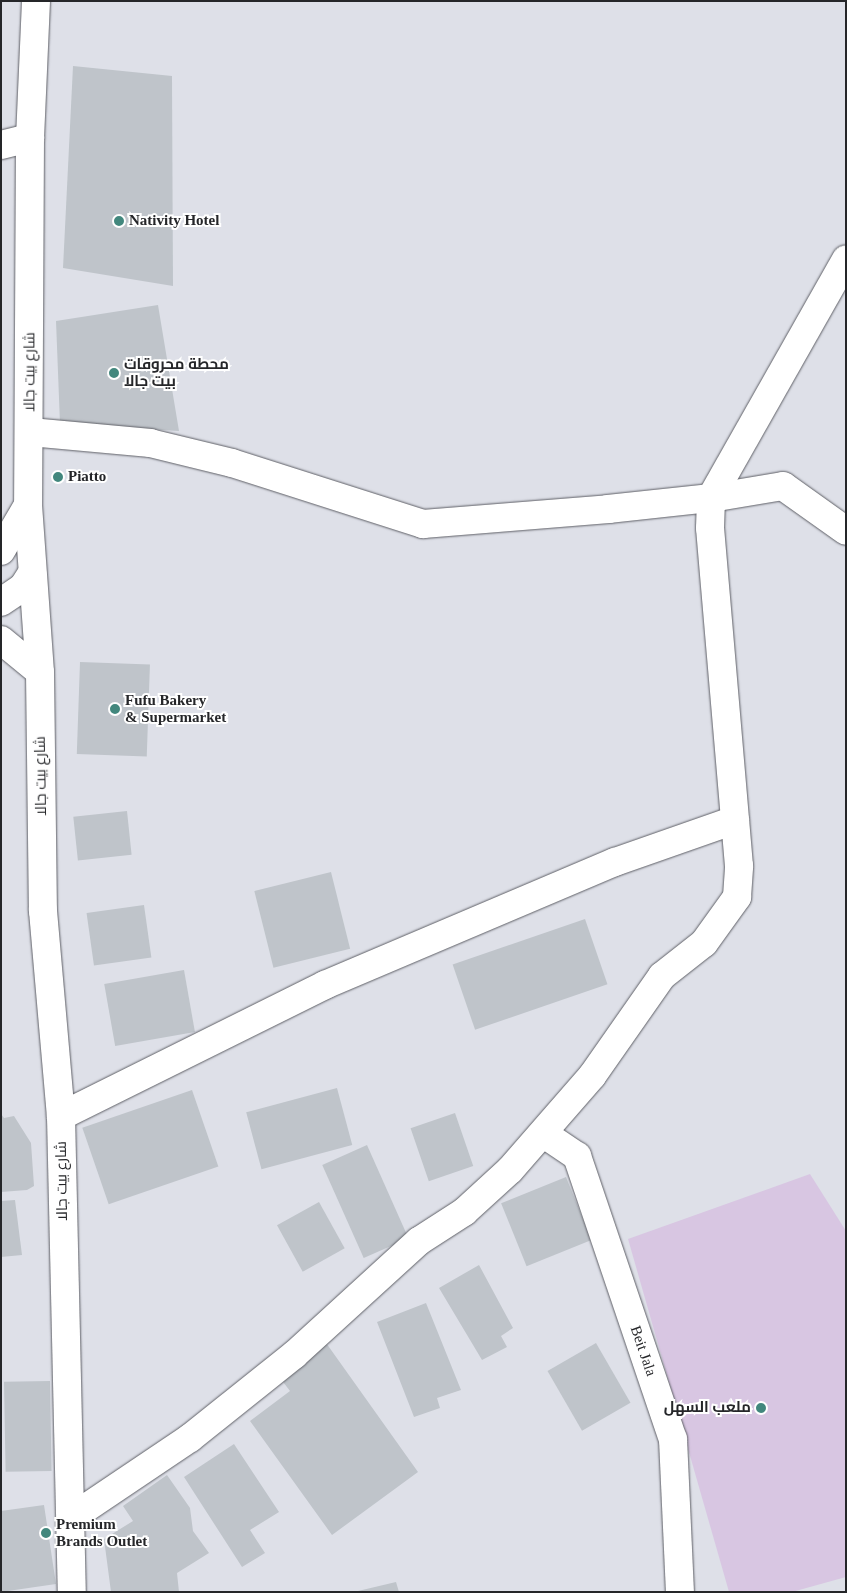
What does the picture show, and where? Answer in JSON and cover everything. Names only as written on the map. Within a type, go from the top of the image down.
[{"type":"street","name":"شارع بيت جالا","points":[[36,1],[30,138],[30,432],[28,505],[40,672],[43,911],[61,1116],[73,1551],[72,1592]]},
{"type":"street","points":[[1,145],[30,138]]},
{"type":"street","points":[[72,1518],[190,1438],[294,1355],[419,1241],[464,1212],[544,1134],[592,1076],[662,976],[704,943],[737,897],[739,866],[710,528],[711,498],[846,259]]},
{"type":"street","points":[[30,432],[150,443],[232,463],[423,524],[711,498],[783,486],[846,531]]},
{"type":"street","points":[[1,551],[28,505]]},
{"type":"street","points":[[6,600],[23,588],[32,573]]},
{"type":"street","points":[[6,600],[23,599],[35,612]]},
{"type":"street","points":[[1,640],[40,672]]},
{"type":"street","points":[[61,1116],[325,984],[615,862],[735,820]]},
{"type":"street","name":"Beit Jala","points":[[544,1134],[577,1156],[673,1439],[680,1592]]},
{"type":"street","name":"شارع بيت جالا","points":[[73,1551],[86,1592]]},
{"type":"shaded area","name":"ملعب السهل","points":[[810,1174],[846,1231],[846,1577],[792,1592],[729,1592],[628,1239]]},
{"type":"building","name":"Nativity Hotel","points":[[73,66],[172,76],[173,286],[63,268]]},
{"type":"building","name":"محطة محروقات بيت جالا","points":[[158,305],[179,431],[60,424],[56,321]]},
{"type":"building","name":"Fufu Bakery & Supermarket","points":[[80,662],[150,664],[147,756],[77,754]]},
{"type":"building","points":[[127,811],[132,855],[78,860],[73,817]]},
{"type":"building","points":[[331,872],[350,949],[273,968],[254,891]]},
{"type":"building","points":[[144,905],[151,957],[94,966],[87,913]]},
{"type":"building","points":[[585,919],[607,984],[475,1030],[453,965]]},
{"type":"building","points":[[184,970],[195,1032],[115,1046],[104,984]]},
{"type":"building","points":[[337,1088],[352,1145],[261,1169],[246,1112]]},
{"type":"building","points":[[192,1090],[218,1167],[109,1204],[82,1128]]},
{"type":"building","points":[[455,1113],[473,1166],[429,1181],[411,1128]]},
{"type":"building","points":[[1,1114],[4,1118],[14,1116],[31,1143],[34,1186],[27,1190],[1,1192]]},
{"type":"building","points":[[367,1145],[408,1238],[364,1258],[322,1165]]},
{"type":"building","points":[[566,1177],[591,1240],[527,1266],[501,1203]]},
{"type":"building","points":[[15,1200],[22,1255],[1,1257],[1,1201]]},
{"type":"building","points":[[319,1202],[345,1248],[303,1272],[277,1225]]},
{"type":"building","points":[[479,1265],[513,1328],[501,1336],[507,1347],[482,1360],[439,1288]]},
{"type":"building","points":[[426,1303],[461,1390],[437,1398],[440,1408],[414,1417],[377,1322]]},
{"type":"building","points":[[324,1340],[418,1472],[332,1535],[250,1421],[290,1391],[277,1374]]},
{"type":"building","points":[[596,1343],[630,1403],[582,1431],[548,1371]]},
{"type":"building","points":[[50,1381],[52,1471],[6,1472],[4,1382]]},
{"type":"building","points":[[234,1444],[279,1512],[250,1530],[265,1553],[242,1567],[184,1477]]},
{"type":"building","points":[[167,1475],[190,1508],[193,1531],[209,1553],[177,1573],[179,1592],[111,1592],[104,1539],[133,1521],[123,1506]]},
{"type":"building","points":[[44,1505],[56,1584],[1,1592],[1,1511]]},
{"type":"building","points":[[396,1582],[399,1592],[358,1592],[358,1591]]},
{"type":"place","name":"Nativity Hotel","points":[[119,221]]},
{"type":"place","name":"محطة محروقات بيت جالا","points":[[114,373]]},
{"type":"place","name":"Piatto","points":[[58,477]]},
{"type":"place","name":"Fufu Bakery & Supermarket","points":[[115,709]]},
{"type":"place","name":"ملعب السهل","points":[[761,1408]]},
{"type":"place","name":"Premium Brands Outlet","points":[[46,1533]]}]
